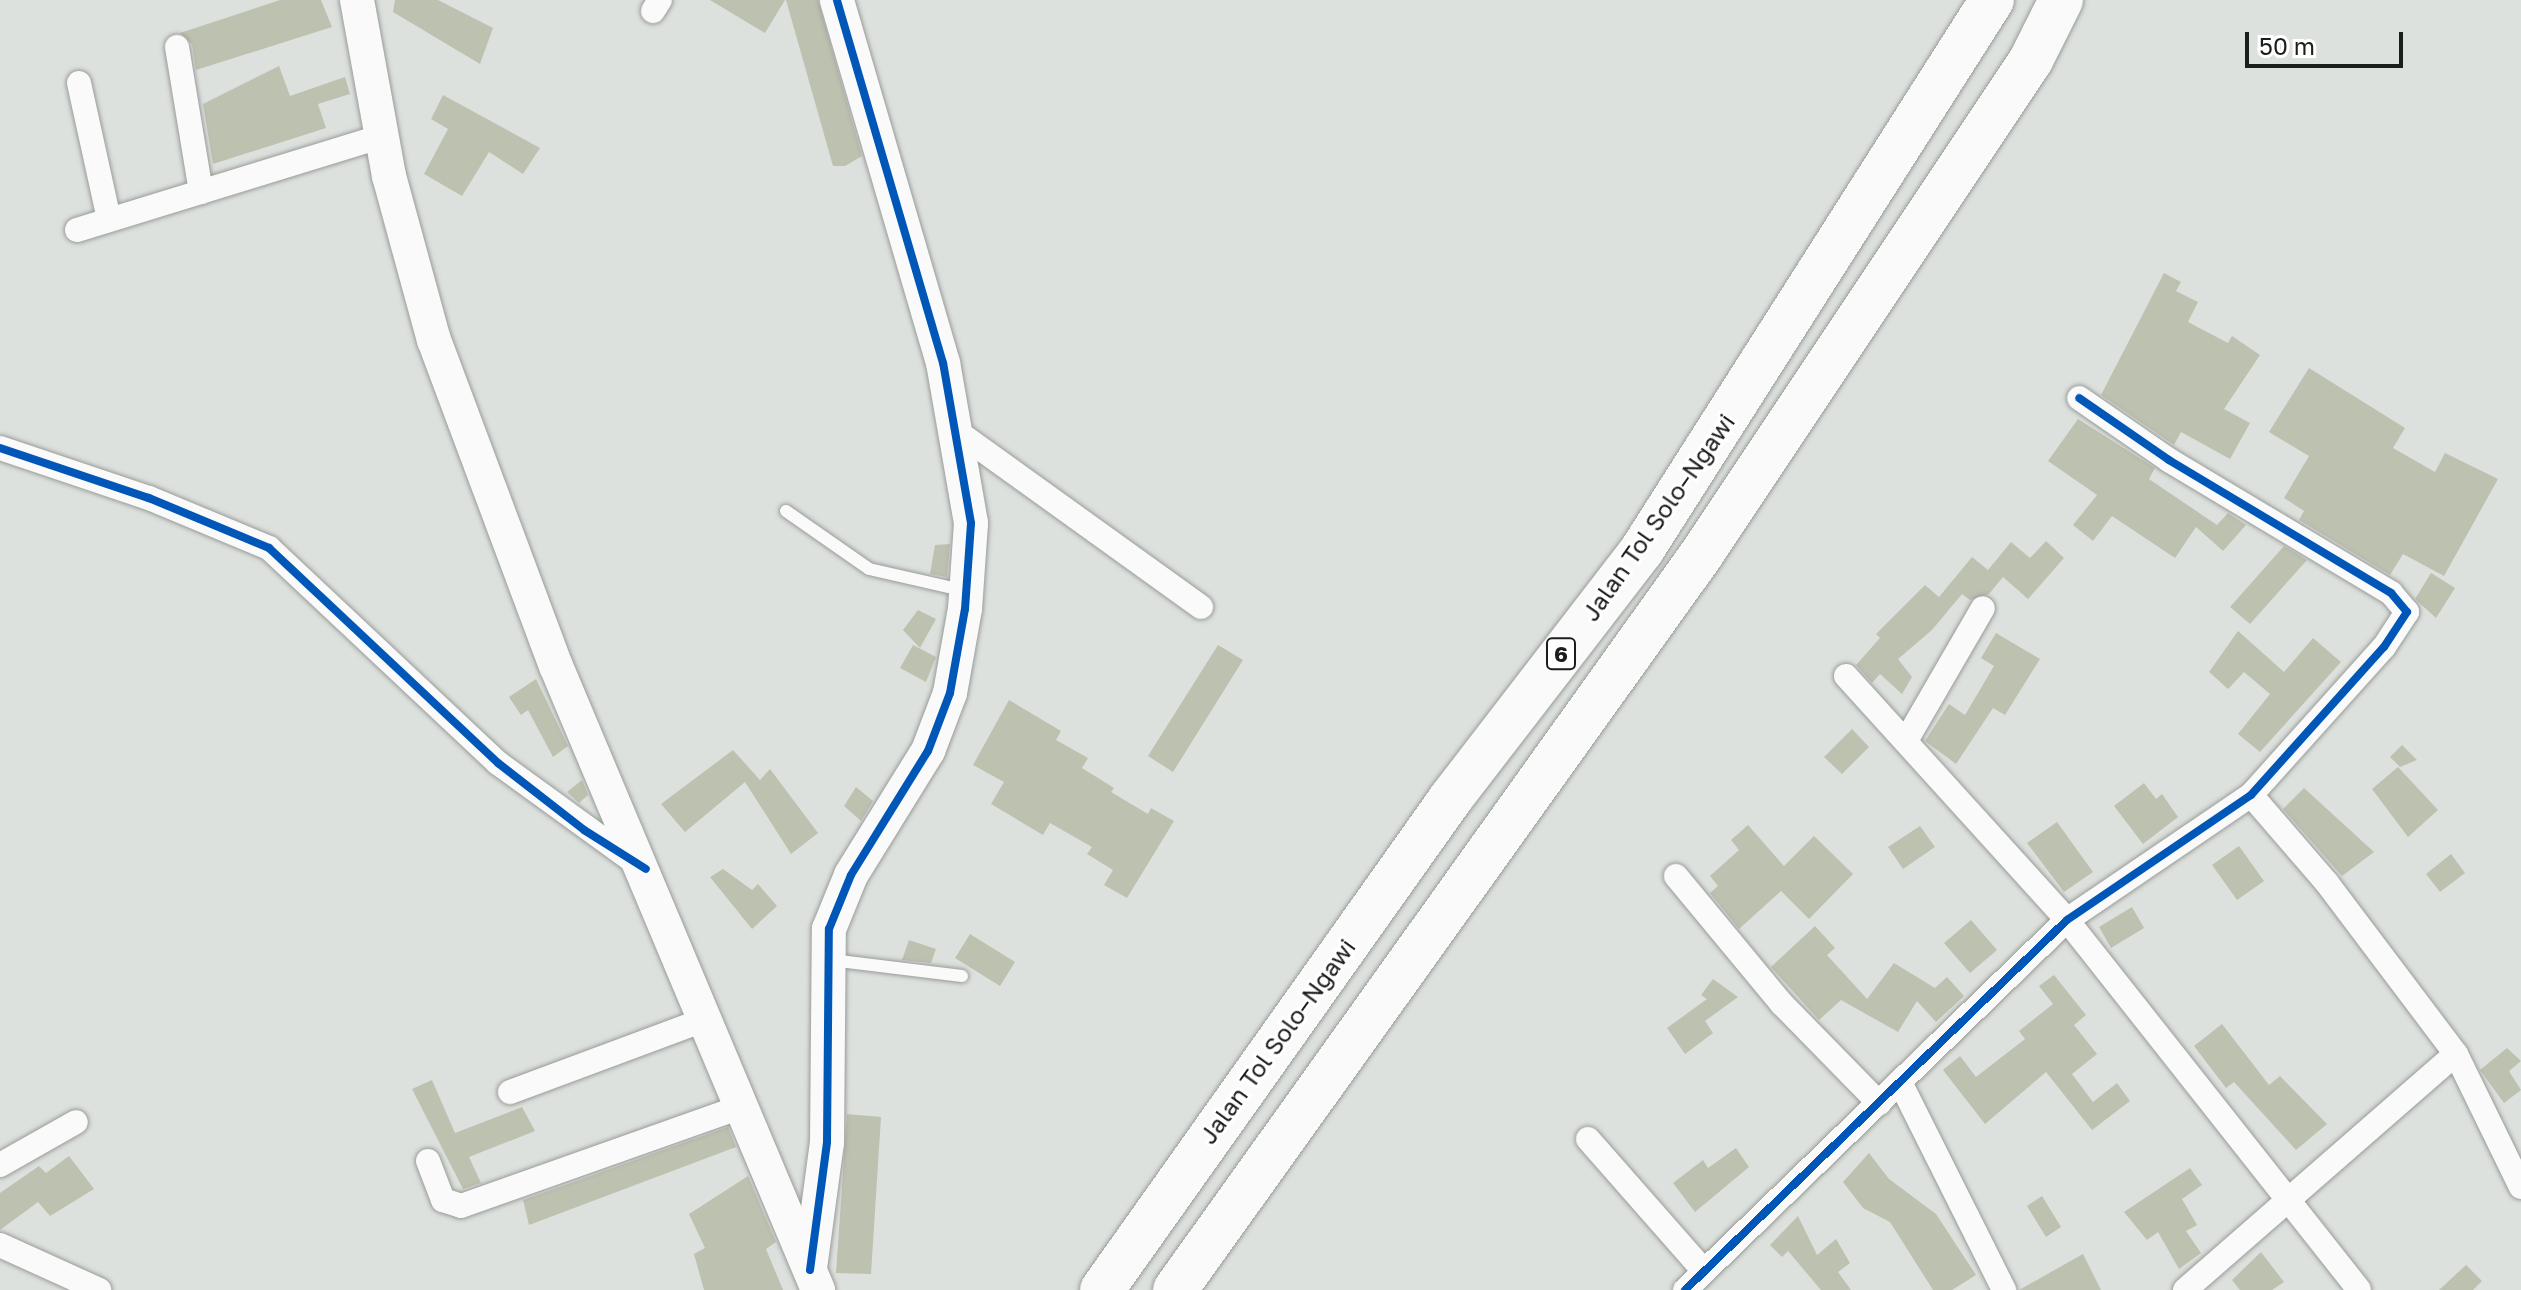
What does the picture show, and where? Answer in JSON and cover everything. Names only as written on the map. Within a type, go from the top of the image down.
[{"type":"highway","name":"Jalan Tol Solo–Ngawi","points":[[1102,1290],[1451,798],[1642,550],[1992,0]]},
{"type":"highway","name":"6","points":[[1175,1290],[1701,555],[2031,60],[2061,0]]},
{"type":"main road","points":[[357,0],[382,136],[415,287],[535,613],[603,780],[646,869],[814,1280]]},
{"type":"main road","points":[[814,1280],[827,1142],[829,929],[838,901],[913,780],[950,693],[966,591],[971,523],[959,433],[943,363],[837,0]]},
{"type":"street","points":[[177,47],[201,192]]},
{"type":"street","points":[[79,83],[109,220]]},
{"type":"street","points":[[77,230],[382,136]]},
{"type":"street","points":[[1685,1290],[2067,920],[2251,795],[2384,647],[2407,612],[2403,602],[2169,460],[2079,398]]},
{"type":"street","points":[[959,433],[1091,533],[1201,607]]},
{"type":"street","points":[[0,448],[162,503],[278,554],[498,763],[584,830],[646,869]]},
{"type":"street","points":[[1907,739],[1983,608]]},
{"type":"street","points":[[1846,676],[1907,739],[2067,920],[2359,1290]]},
{"type":"street","points":[[2251,795],[2327,883],[2456,1054],[2521,1187]]},
{"type":"street","points":[[1676,876],[1782,1004],[1879,1103]]},
{"type":"street","points":[[510,1092],[706,1019]]},
{"type":"street","points":[[2185,1290],[2456,1054]]},
{"type":"street","points":[[1900,1082],[2004,1290]]},
{"type":"street","points":[[428,1161],[443,1200],[461,1206],[741,1107]]},
{"type":"street","points":[[0,1165],[76,1122]]},
{"type":"street","points":[[1588,1139],[1704,1271]]},
{"type":"street","points":[[0,1245],[99,1290]]},
{"type":"lane","points":[[786,511],[869,569],[966,591]]},
{"type":"lane","points":[[827,960],[962,976]]},
{"type":"building","points":[[280,0],[321,0],[332,27],[196,70],[192,44],[180,33]]},
{"type":"building","points":[[395,0],[438,0],[493,28],[480,64],[393,12]]},
{"type":"building","points":[[710,0],[785,0],[765,33]]},
{"type":"building","points":[[786,0],[818,0],[862,156],[845,166],[833,166]]},
{"type":"building","points":[[279,66],[290,96],[345,77],[350,94],[318,104],[326,128],[213,164],[203,104]]},
{"type":"building","points":[[443,95],[540,148],[523,174],[489,152],[462,196],[424,174],[448,129],[431,119]]},
{"type":"building","points":[[2164,273],[2181,282],[2176,291],[2198,302],[2188,322],[2228,343],[2232,336],[2260,355],[2224,409],[2250,423],[2230,459],[2181,432],[2174,445],[2101,395]]},
{"type":"building","points":[[2309,368],[2405,428],[2393,448],[2435,472],[2445,453],[2498,479],[2444,576],[2403,554],[2390,575],[2299,520],[2304,511],[2284,498],[2309,456],[2269,432]]},
{"type":"building","points":[[2078,419],[2155,468],[2149,479],[2217,525],[2228,513],[2246,525],[2223,551],[2196,527],[2175,558],[2112,516],[2093,541],[2073,525],[2097,495],[2048,461]]},
{"type":"building","points":[[2046,541],[2064,558],[2028,599],[2003,577],[1989,594],[1970,600],[1962,594],[1932,630],[1898,659],[1912,677],[1902,694],[1880,674],[1872,683],[1856,665],[1880,638],[1876,634],[1925,585],[1939,597],[1972,557],[1988,570],[2011,542],[2030,558]]},
{"type":"building","points":[[950,544],[947,577],[930,574],[935,545]]},
{"type":"building","points":[[2284,546],[2307,560],[2250,624],[2230,607]]},
{"type":"building","points":[[2431,573],[2455,588],[2436,618],[2415,599]]},
{"type":"building","points":[[918,610],[936,619],[920,648],[903,630]]},
{"type":"building","points":[[2238,631],[2284,672],[2313,638],[2341,662],[2260,752],[2238,734],[2270,694],[2244,672],[2228,689],[2209,672]]},
{"type":"building","points":[[1996,633],[2040,659],[2005,715],[1993,708],[1956,764],[1925,741],[1949,704],[1965,715],[1994,666],[1981,658]]},
{"type":"building","points":[[913,645],[936,657],[926,682],[900,668]]},
{"type":"building","points":[[1218,645],[1243,660],[1173,772],[1148,756]]},
{"type":"building","points":[[536,679],[568,746],[553,757],[528,710],[521,715],[509,697]]},
{"type":"building","points":[[1009,700],[1061,731],[1056,740],[1088,758],[1082,768],[1114,788],[1111,792],[1148,814],[1151,808],[1174,821],[1127,898],[1104,885],[1113,870],[1087,854],[1092,847],[1050,823],[1043,835],[991,804],[1004,782],[973,765]]},
{"type":"building","points":[[1852,729],[1869,747],[1842,774],[1824,757]]},
{"type":"building","points":[[2402,745],[2417,760],[2400,767],[2390,757]]},
{"type":"building","points":[[733,750],[760,780],[770,769],[818,833],[791,854],[745,782],[685,832],[661,804]]},
{"type":"building","points":[[2398,767],[2438,810],[2408,837],[2372,789]]},
{"type":"building","points":[[582,780],[588,795],[579,803],[567,792]]},
{"type":"building","points":[[2144,783],[2156,799],[2162,794],[2178,817],[2143,844],[2114,806]]},
{"type":"building","points":[[856,787],[873,801],[861,821],[844,806]]},
{"type":"building","points":[[2304,788],[2374,852],[2342,876],[2283,809]]},
{"type":"building","points":[[2057,822],[2093,872],[2064,892],[2027,843]]},
{"type":"building","points":[[1748,825],[1784,866],[1814,836],[1853,874],[1809,919],[1781,891],[1739,929],[1710,893],[1718,886],[1710,876],[1739,850],[1731,840]]},
{"type":"building","points":[[1920,826],[1935,847],[1903,869],[1888,847]]},
{"type":"building","points":[[2239,846],[2264,881],[2237,900],[2212,865]]},
{"type":"building","points":[[2451,854],[2465,873],[2440,892],[2426,874]]},
{"type":"building","points":[[723,869],[752,890],[758,884],[777,906],[752,929],[710,877]]},
{"type":"building","points":[[2132,907],[2144,928],[2111,948],[2099,927]]},
{"type":"building","points":[[1971,920],[1997,950],[1970,973],[1944,943]]},
{"type":"building","points":[[1815,926],[1835,948],[1827,955],[1867,999],[1894,963],[1935,988],[1947,977],[1964,996],[1936,1022],[1917,1001],[1898,1032],[1841,1000],[1819,1020],[1771,967]]},
{"type":"building","points":[[970,934],[1015,962],[1000,986],[955,958]]},
{"type":"building","points":[[909,940],[936,949],[931,963],[902,960]]},
{"type":"building","points":[[2054,975],[2086,1015],[2074,1025],[2097,1054],[2072,1074],[2093,1102],[2117,1083],[2130,1101],[2092,1130],[2046,1072],[1985,1124],[1943,1070],[1960,1056],[1976,1077],[2025,1039],[2019,1031],[2053,1004],[2039,986]]},
{"type":"building","points":[[1713,979],[1738,997],[1705,1021],[1713,1033],[1685,1054],[1667,1028],[1707,999],[1701,995]]},
{"type":"building","points":[[2222,1024],[2269,1085],[2280,1076],[2327,1124],[2296,1150],[2234,1082],[2226,1088],[2194,1046]]},
{"type":"building","points":[[2507,1048],[2521,1061],[2509,1071],[2521,1090],[2504,1103],[2480,1070]]},
{"type":"building","points":[[432,1080],[455,1133],[522,1107],[535,1131],[469,1157],[481,1183],[463,1189],[412,1089]]},
{"type":"building","points":[[847,1114],[881,1117],[871,1274],[836,1273]]},
{"type":"building","points":[[728,1127],[736,1147],[529,1225],[523,1200]]},
{"type":"building","points":[[1736,1148],[1749,1167],[1695,1212],[1673,1183],[1703,1160],[1708,1168]]},
{"type":"building","points":[[1869,1153],[1889,1179],[1936,1214],[1976,1275],[1952,1290],[1933,1290],[1890,1222],[1863,1208],[1843,1182]]},
{"type":"building","points":[[69,1156],[94,1189],[50,1216],[38,1202],[0,1230],[0,1193],[39,1166],[46,1173]]},
{"type":"building","points":[[2190,1168],[2202,1185],[2182,1199],[2197,1225],[2186,1231],[2201,1253],[2179,1269],[2158,1232],[2147,1240],[2124,1212]]},
{"type":"building","points":[[748,1176],[776,1242],[766,1249],[783,1290],[704,1290],[694,1254],[705,1248],[689,1214]]},
{"type":"building","points":[[2042,1196],[2061,1227],[2046,1237],[2027,1206]]},
{"type":"building","points":[[1798,1216],[1817,1255],[1836,1239],[1850,1263],[1838,1272],[1851,1290],[1821,1290],[1788,1251],[1782,1257],[1770,1245]]},
{"type":"building","points":[[2261,1252],[2284,1282],[2272,1290],[2240,1290],[2232,1280]]},
{"type":"building","points":[[2083,1254],[2101,1290],[2019,1290]]},
{"type":"building","points":[[2466,1265],[2482,1281],[2473,1290],[2439,1290]]},
{"type":"cycle path","points":[[810,1270],[827,1142],[829,929],[851,875],[928,751],[950,693],[965,609],[971,523],[943,363],[837,0]]},
{"type":"cycle path","points":[[1685,1290],[2067,920],[2251,795],[2384,647],[2407,612],[2391,593],[2169,460],[2079,398]]},
{"type":"cycle path","points":[[0,448],[149,498],[269,548],[498,763],[584,830],[646,869]]}]
